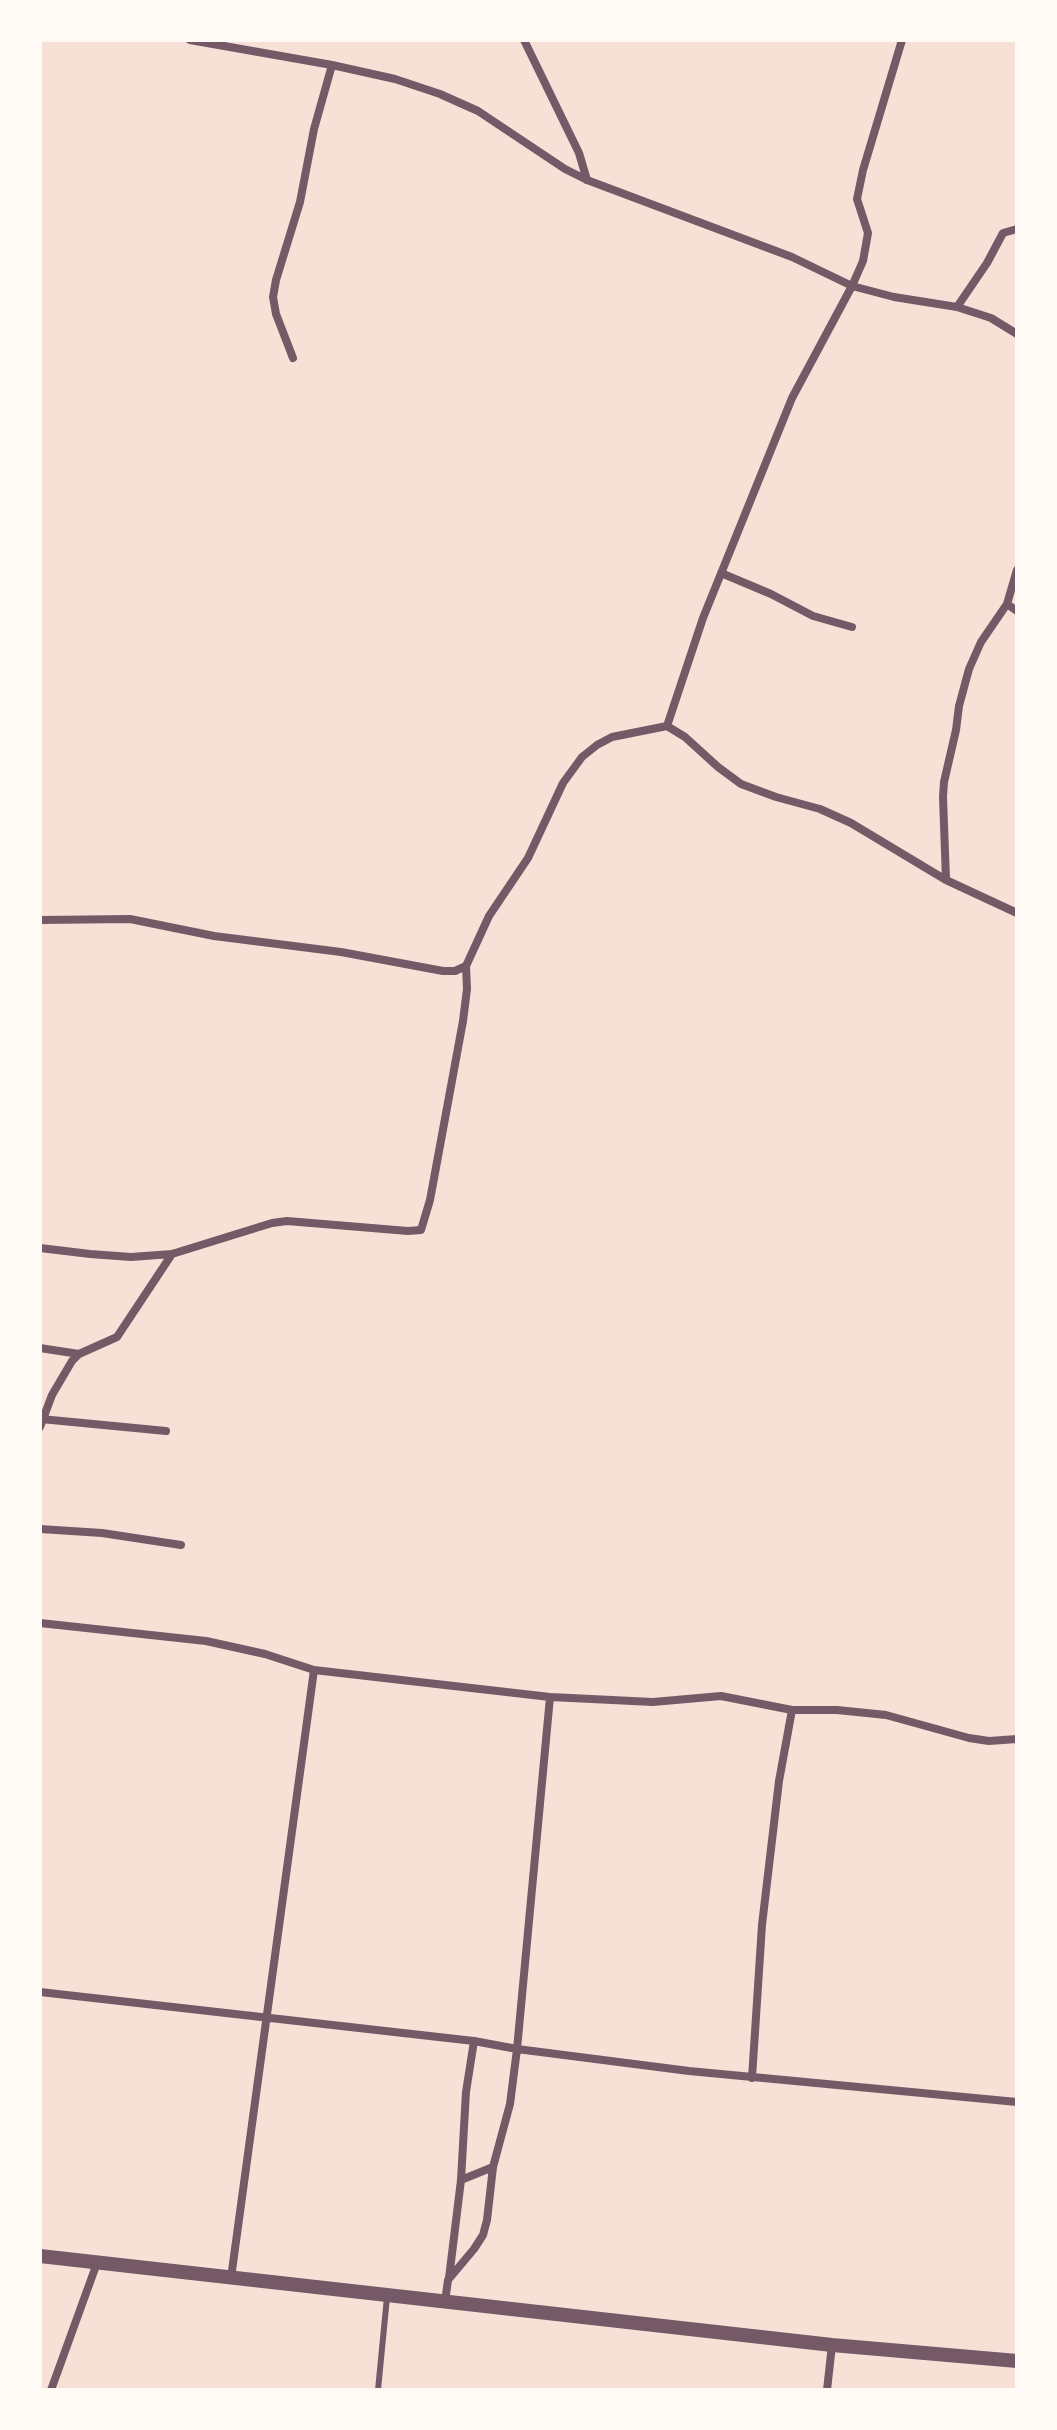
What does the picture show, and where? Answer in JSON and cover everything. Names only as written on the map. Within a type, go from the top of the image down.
[{"type":"street","points":[[190,40],[332,65],[395,79],[440,94],[478,111],[565,169],[587,180],[792,257],[852,286],[894,297],[957,307],[991,318],[1017,334]]},
{"type":"street","points":[[524,40],[579,153],[587,180]]},
{"type":"street","points":[[667,726],[721,573],[792,398],[858,274],[868,233],[857,199],[902,40]]},
{"type":"street","points":[[293,358],[276,314],[273,297],[300,202],[314,129],[332,65]]},
{"type":"street","points":[[957,307],[1003,233],[1017,229]]},
{"type":"street","points":[[946,880],[944,782],[959,706],[969,669],[981,642],[1007,604],[1017,570]]},
{"type":"street","points":[[721,573],[813,616],[852,627]]},
{"type":"street","points":[[1007,604],[1017,611]]},
{"type":"street","points":[[40,1248],[118,1256],[172,1254],[287,1221],[421,1230],[430,1200],[463,1021],[466,966],[489,916],[528,858],[563,783],[582,757],[612,737],[667,726],[685,737],[741,784],[820,809],[851,823],[946,880],[1017,913]]},
{"type":"street","points":[[40,920],[130,919],[214,936],[341,952],[443,971],[455,971],[466,966]]},
{"type":"street","points":[[166,1431],[41,1422],[52,1395],[79,1354],[117,1337],[172,1254]]},
{"type":"street","points":[[40,1348],[79,1354]]},
{"type":"street","points":[[40,1529],[102,1533],[181,1545]]},
{"type":"street","points":[[40,1623],[206,1641],[265,1654],[314,1670],[550,1697],[653,1702],[721,1696],[792,1710],[860,1711],[989,1741],[1017,1739]]},
{"type":"street","points":[[231,2278],[314,1670]]},
{"type":"street","points":[[448,2280],[483,2235],[491,2200],[493,2167],[510,2104],[550,1697]]},
{"type":"street","points":[[752,2078],[762,1925],[777,1794],[792,1710]]},
{"type":"street","points":[[40,1992],[474,2041],[752,2078],[1017,2102]]},
{"type":"street","points":[[445,2302],[461,2180],[466,2092],[474,2041]]},
{"type":"street","points":[[461,2180],[493,2167]]},
{"type":"street","points":[[40,2256],[832,2345],[1017,2361]]},
{"type":"street","points":[[51,2390],[97,2263]]},
{"type":"street","points":[[827,2390],[832,2345]]},
{"type":"lane","points":[[378,2390],[387,2297]]}]
